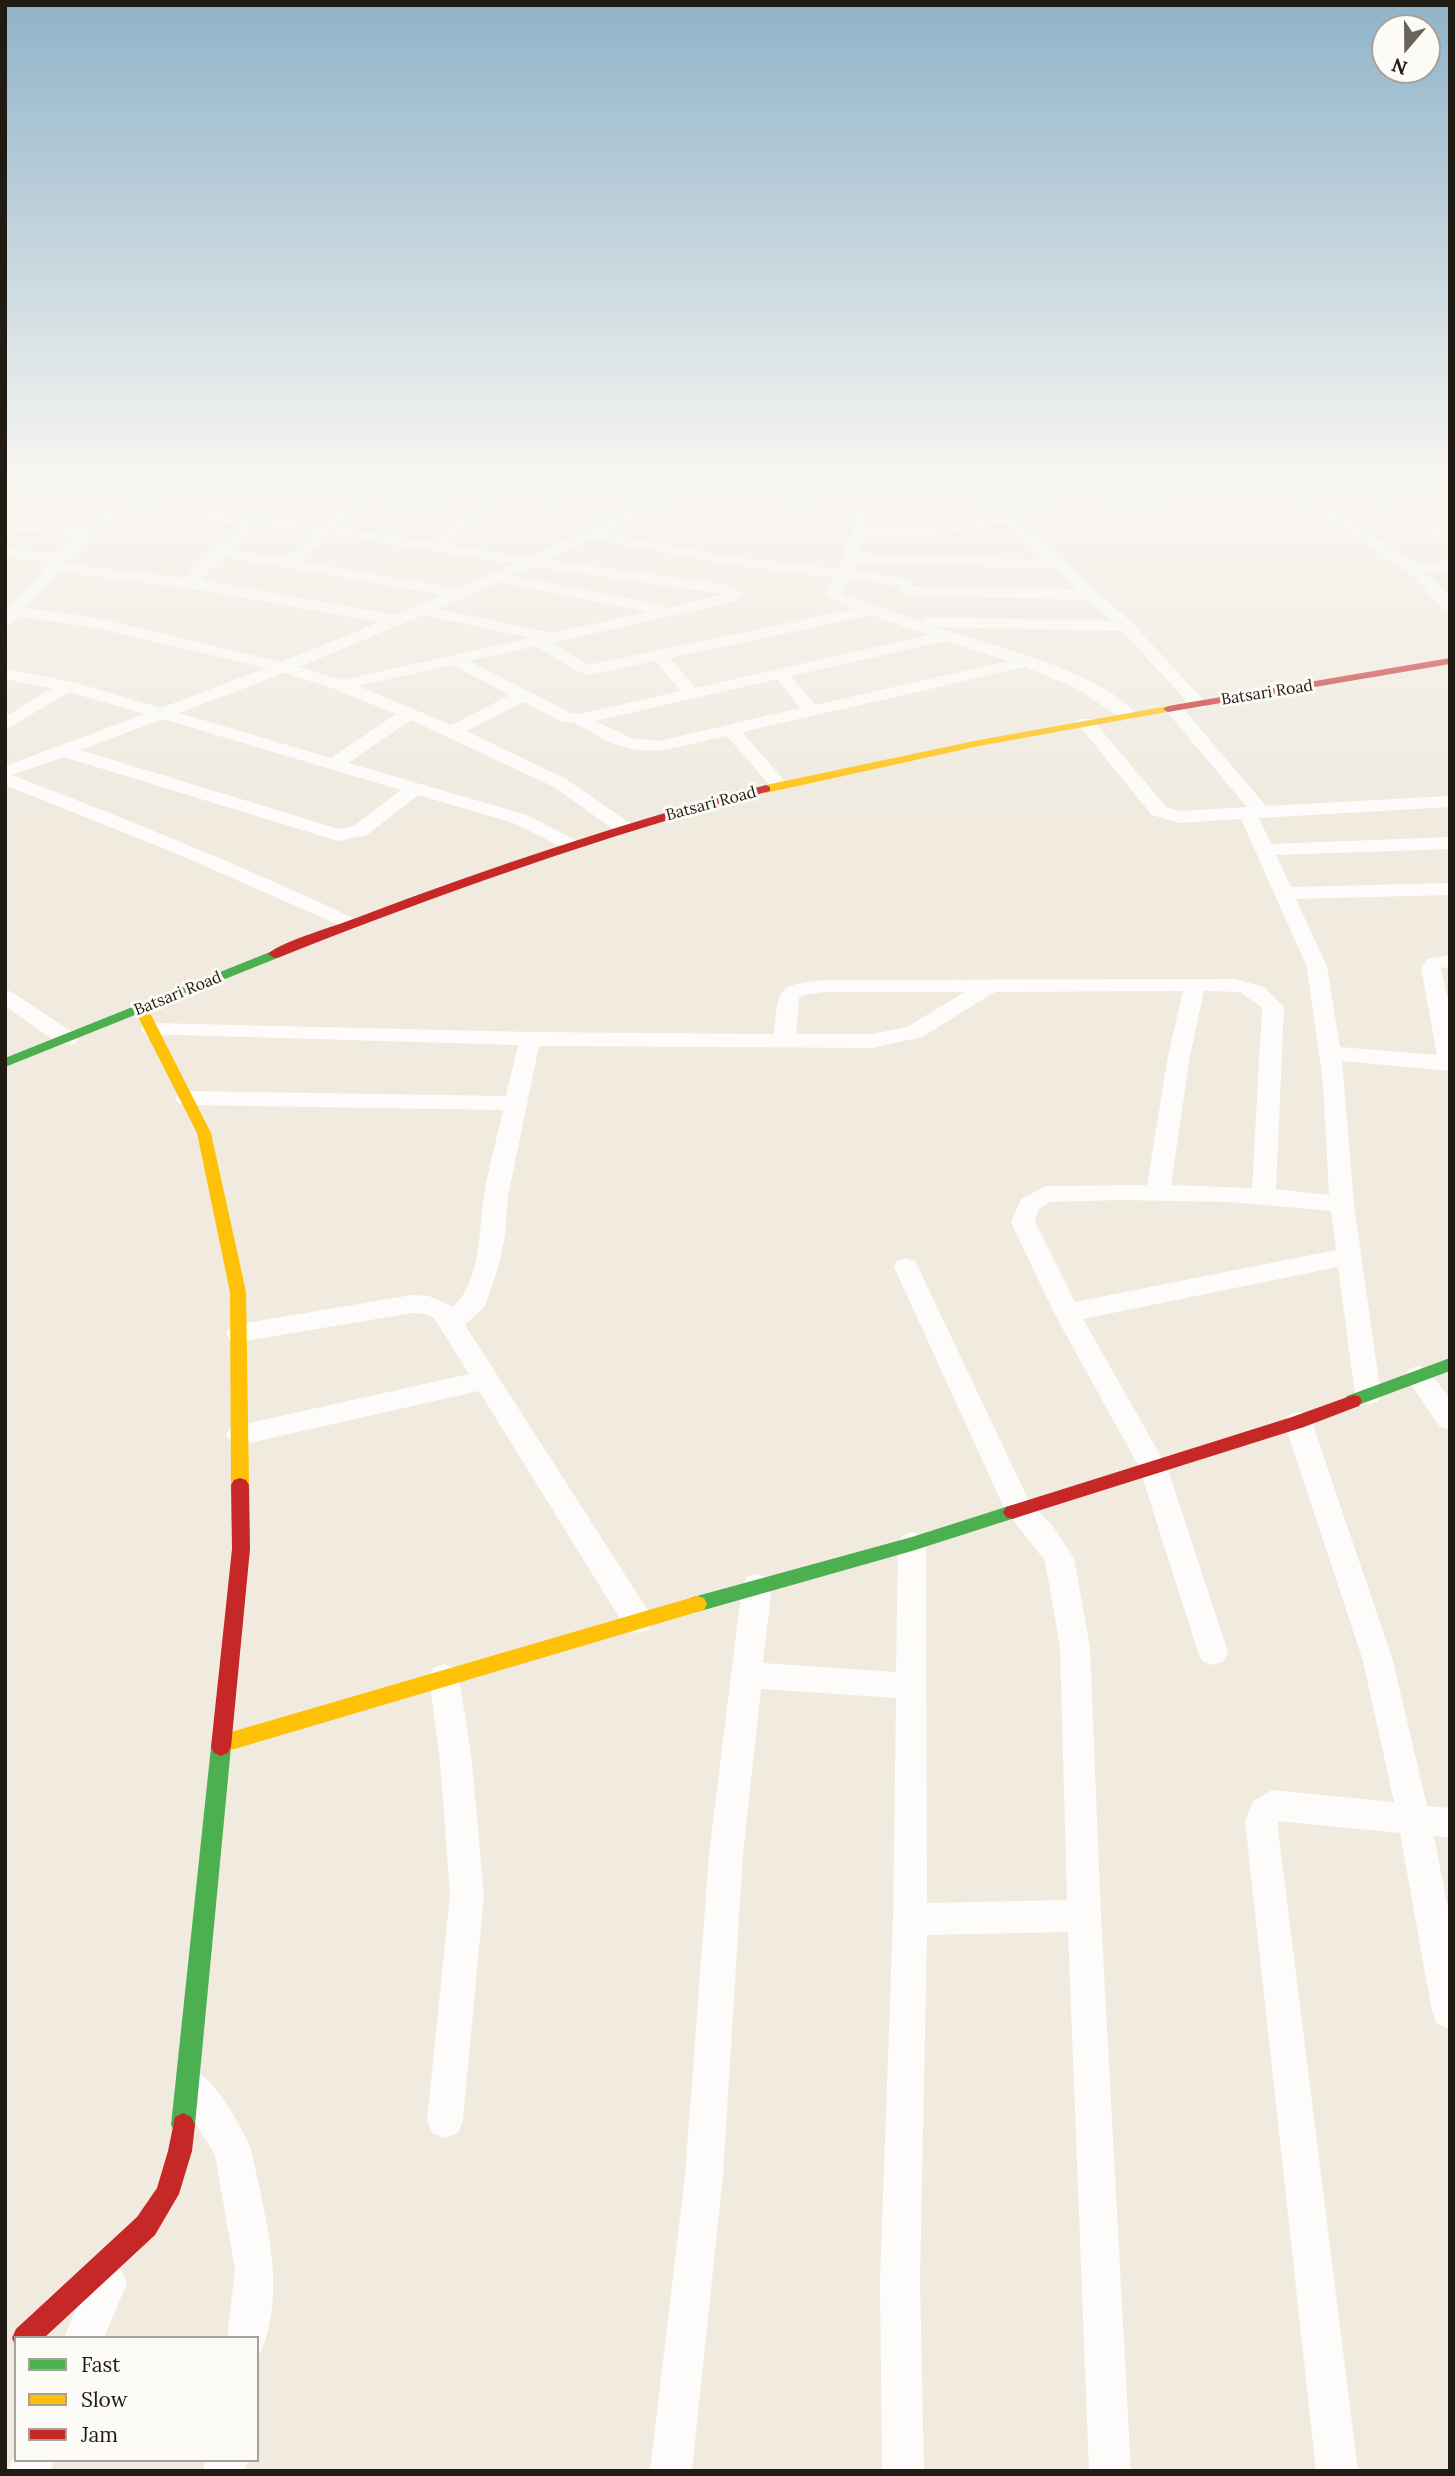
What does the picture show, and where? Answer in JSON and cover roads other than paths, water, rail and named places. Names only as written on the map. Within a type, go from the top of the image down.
[{"type":"street","points":[[12,609],[26,596]]},
{"type":"street","points":[[259,596],[396,620]]},
{"type":"street","points":[[5,772],[286,668],[452,596]]},
{"type":"street","points":[[589,596],[668,611]]},
{"type":"street","points":[[341,685],[734,596]]},
{"type":"street","points":[[835,596],[946,636],[1028,662],[1084,685],[1129,716]]},
{"type":"street","points":[[903,620],[905,596]]},
{"type":"street","points":[[1023,596],[1029,623]]},
{"type":"street","points":[[1093,596],[1126,626],[1199,704]]},
{"type":"street","points":[[12,609],[96,623],[286,668],[341,685],[452,730],[560,783],[624,828]]},
{"type":"street","points":[[419,610],[545,640],[586,670],[873,610]]},
{"type":"street","points":[[903,620],[1126,626]]},
{"type":"street","points":[[580,719],[946,636]]},
{"type":"street","points":[[659,655],[693,694]]},
{"type":"street","points":[[454,660],[568,717],[580,719],[617,741],[637,747],[659,746],[1028,662]]},
{"type":"street","name":"Batsari Road","points":[[5,1063],[459,882],[624,828],[780,786],[929,753],[1086,723],[1450,661]]},
{"type":"street","points":[[5,674],[67,686],[520,819],[570,845]]},
{"type":"street","points":[[781,674],[811,711]]},
{"type":"street","points":[[5,725],[67,686]]},
{"type":"street","points":[[452,730],[523,695]]},
{"type":"street","points":[[1174,709],[1254,812],[1266,850],[1315,960],[1330,1053],[1342,1205],[1368,1395]]},
{"type":"street","points":[[334,764],[411,712]]},
{"type":"street","points":[[1086,723],[1159,811],[1180,817],[1450,801]]},
{"type":"street","points":[[731,730],[780,786]]},
{"type":"street","points":[[64,751],[338,835],[360,831],[415,788]]},
{"type":"street","points":[[5,779],[257,878],[351,924]]},
{"type":"street","points":[[1266,850],[1450,843]]},
{"type":"street","points":[[1285,893],[1450,888]]},
{"type":"street","points":[[1330,1053],[1450,1063],[1431,968],[1434,963],[1450,961]]},
{"type":"street","points":[[1158,1191],[1179,1056],[1195,985]]},
{"type":"street","points":[[783,1041],[789,996],[798,989],[825,986],[1195,985],[1251,988],[1264,995],[1273,1007],[1264,1195]]},
{"type":"street","points":[[152,1029],[530,1039],[872,1041],[914,1032],[988,986]]},
{"type":"street","points":[[5,996],[67,1039]]},
{"type":"street","points":[[27,2336],[146,2226],[167,2194],[180,2151],[241,1549],[238,1292],[204,1133],[141,1009]]},
{"type":"street","points":[[450,1324],[476,1300],[486,1268],[493,1236],[496,1196],[530,1039]]},
{"type":"street","points":[[186,1098],[517,1103]]},
{"type":"street","points":[[1213,1652],[1153,1467],[1067,1313],[1023,1222],[1024,1210],[1033,1199],[1046,1194],[1158,1191],[1264,1195],[1342,1205]]},
{"type":"street","points":[[1067,1313],[1349,1256]]},
{"type":"street","points":[[906,1267],[1019,1510],[1042,1533],[1059,1558],[1075,1647],[1084,1916],[1110,2471]]},
{"type":"street","points":[[239,1333],[412,1304],[429,1305],[443,1312],[638,1621]]},
{"type":"street","points":[[221,1744],[757,1586],[912,1544],[1298,1422],[1450,1364]]},
{"type":"street","points":[[1418,1376],[1450,1420]]},
{"type":"street","points":[[240,1435],[486,1380]]},
{"type":"street","points":[[1298,1422],[1378,1661],[1414,1819],[1450,2012]]},
{"type":"street","points":[[903,2471],[900,2281],[910,1919],[912,1544]]},
{"type":"street","points":[[671,2471],[704,2175],[726,1854],[757,1586]]},
{"type":"street","points":[[746,1675],[911,1686]]},
{"type":"street","points":[[444,1677],[456,1762],[467,1895],[445,2120]]},
{"type":"street","points":[[1337,2471],[1261,1821],[1265,1811],[1272,1805],[1450,1823]]},
{"type":"street","points":[[910,1919],[1084,1916]]},
{"type":"street","points":[[188,2081],[232,2149],[255,2270],[247,2336]]},
{"type":"street","points":[[85,2336],[121,2249]]}]
